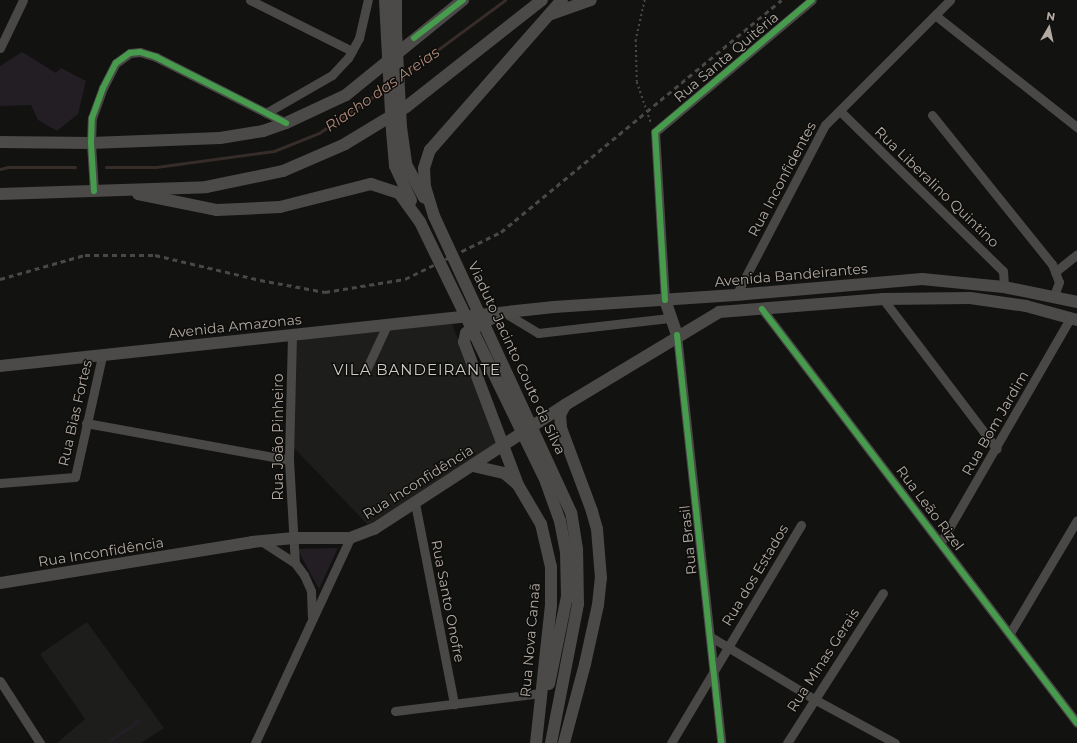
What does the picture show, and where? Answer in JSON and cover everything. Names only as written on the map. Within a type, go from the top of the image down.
[{"type":"main road","points":[[385,0],[392,35],[397,129]]},
{"type":"main road","points":[[392,35],[396,0]]},
{"type":"main road","points":[[0,142],[91,143],[220,138],[263,131],[286,123],[346,95],[463,0]]},
{"type":"main road","points":[[0,194],[206,187],[283,171],[345,144],[406,107],[542,0]]},
{"type":"main road","points":[[432,213],[425,187],[424,168],[430,150],[562,0]]},
{"type":"main road","points":[[550,14],[591,0]]},
{"type":"main road","name":"Viaduto Jacinto Couto da Silva","points":[[397,129],[406,164],[432,213],[571,513],[577,549],[578,604],[551,743]]},
{"type":"main road","name":"Viaduto Jacinto Couto da Silva","points":[[397,129],[395,166],[418,219],[546,482],[560,521],[566,552],[567,596],[536,743]]},
{"type":"main road","points":[[119,190],[217,210],[280,207],[371,184],[399,193],[418,219]]},
{"type":"main road","name":"Avenida Bandeirantes","points":[[472,316],[665,300],[736,296],[922,279],[1004,287],[1054,296],[1077,302]]},
{"type":"main road","points":[[762,309],[883,299],[970,298],[1026,306],[1049,306],[1075,317]]},
{"type":"main road","points":[[665,300],[669,318],[677,335]]},
{"type":"main road","name":"Rua Inconfidência","points":[[0,583],[262,541],[294,538],[350,538],[374,529],[505,446],[565,405],[677,335],[719,312],[762,309]]},
{"type":"main road","name":"Rua Nova Canaã","points":[[503,313],[466,333],[464,342],[505,446],[518,485],[541,524],[551,567],[551,605],[536,743]]},
{"type":"main road","name":"Avenida Amazonas","points":[[0,366],[472,316]]},
{"type":"main road","points":[[564,743],[585,664],[598,605],[601,578],[597,529],[592,511],[561,428],[560,415],[565,405]]},
{"type":"main road","points":[[473,466],[504,473],[518,485]]},
{"type":"street","points":[[0,48],[24,0]]},
{"type":"street","points":[[250,0],[352,51]]},
{"type":"street","points":[[266,113],[332,75],[352,51],[359,38],[368,0]]},
{"type":"street","name":"Rua Santa Quitéria","points":[[656,132],[812,0]]},
{"type":"street","name":"Rua Inconfidentes","points":[[736,296],[825,125],[950,0]]},
{"type":"street","points":[[935,15],[1077,127]]},
{"type":"street","points":[[94,191],[91,143],[92,118],[103,88],[116,63],[130,53],[140,52],[156,57],[286,123]]},
{"type":"street","name":"Rua Liberalino Quintino","points":[[840,111],[1003,271],[1004,287]]},
{"type":"street","points":[[932,114],[1052,264],[1059,282],[1054,296]]},
{"type":"street","points":[[656,132],[665,300]]},
{"type":"street","points":[[1055,272],[1077,254]]},
{"type":"street","points":[[883,299],[997,449]]},
{"type":"street","name":"Rua Leão Rizel","points":[[762,309],[942,542],[1076,721]]},
{"type":"street","points":[[503,313],[538,333],[669,318]]},
{"type":"street","name":"Rua Bom Jardim","points":[[942,542],[1075,317]]},
{"type":"street","points":[[367,368],[387,325]]},
{"type":"street","name":"Rua João Pinheiro","points":[[292,335],[289,460],[295,563]]},
{"type":"street","name":"Rua Brasil","points":[[677,335],[711,637],[721,743]]},
{"type":"street","name":"Rua Bias Fortes","points":[[0,483],[75,477],[102,356]]},
{"type":"street","points":[[86,423],[289,460]]},
{"type":"street","name":"Rua Santo Onofre","points":[[415,503],[454,704]]},
{"type":"street","points":[[1010,633],[1076,523]]},
{"type":"street","name":"Rua dos Estados","points":[[671,743],[801,525]]},
{"type":"street","points":[[256,743],[312,617],[350,538]]},
{"type":"street","points":[[262,541],[295,563],[304,575],[311,591],[312,617]]},
{"type":"street","name":"Rua Minas Gerais","points":[[787,743],[883,593]]},
{"type":"street","points":[[711,637],[814,699],[895,743]]},
{"type":"street","points":[[0,680],[40,743]]},
{"type":"street","points":[[395,711],[541,693]]},
{"type":"path","points":[[645,0],[636,40],[637,82],[656,132]]},
{"type":"shaded area","points":[[22,52],[56,73],[61,68],[86,81],[78,114],[57,131],[38,120],[31,105],[0,106],[0,66]]},
{"type":"shaded area","points":[[452,324],[500,446],[368,525],[294,448],[296,339]]},
{"type":"shaded area","points":[[338,548],[319,589],[297,549]]},
{"type":"shaded area","points":[[87,622],[164,728],[141,743],[57,743],[85,719],[40,654]]},
{"type":"shaded area","points":[[138,719],[141,723],[110,743],[108,740]]},
{"type":"waterway","name":"Riacho das Areias","points":[[402,76],[505,0]]},
{"type":"waterway","name":"Riacho das Areias","points":[[106,167],[156,167],[274,151],[319,133],[386,88]]},
{"type":"waterway","name":"Riacho das Areias","points":[[0,169],[8,167],[75,167]]},
{"type":"railway","points":[[0,279],[85,255],[155,255],[260,280],[325,292],[405,279],[501,232],[781,0]]},
{"type":"cycle path","points":[[414,38],[463,0]]},
{"type":"cycle path","points":[[665,300],[655,132],[812,0]]},
{"type":"cycle path","points":[[94,191],[91,143],[92,118],[103,88],[116,63],[130,53],[140,52],[156,57],[286,123]]},
{"type":"cycle path","points":[[762,309],[1077,723]]},
{"type":"cycle path","points":[[677,335],[721,743]]},
{"type":"district","name":"VILA BANDEIRANTE","points":[[417,370]]}]
